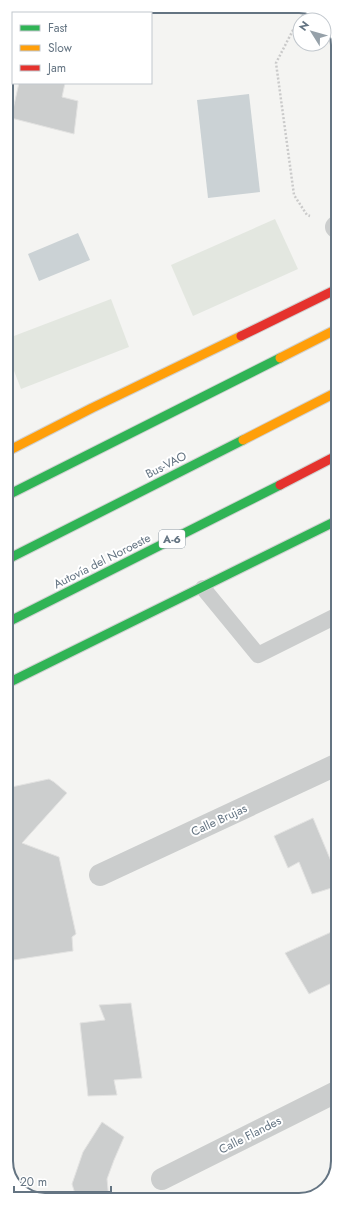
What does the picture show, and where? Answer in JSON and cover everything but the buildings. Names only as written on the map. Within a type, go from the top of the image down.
[{"type":"highway","points":[[13,448],[92,408],[331,292]]},
{"type":"highway","points":[[13,492],[331,331]]},
{"type":"highway","name":"Bus-VAO","points":[[13,556],[331,396]]},
{"type":"highway","name":"Autovía del Noroeste","points":[[13,619],[331,459]]},
{"type":"highway","points":[[13,681],[331,524]]},
{"type":"street","name":"Calle Brujas","points":[[100,876],[331,767]]},
{"type":"street","name":"Calle Flandes","points":[[162,1179],[331,1094]]},
{"type":"lane","points":[[203,588],[258,655],[331,618]]},
{"type":"path","points":[[292,32],[276,63],[294,195],[307,215],[331,225]]},
{"type":"shaded area","points":[[249,94],[260,192],[208,198],[197,100]]},
{"type":"shaded area","points":[[275,219],[298,269],[193,316],[171,265]]},
{"type":"shaded area","points":[[78,233],[90,260],[39,281],[28,254]]},
{"type":"shaded area","points":[[111,299],[129,347],[21,389],[13,368],[13,336]]},
{"type":"traffic: fast","points":[[13,492],[280,358]]},
{"type":"traffic: fast","points":[[13,556],[243,440]]},
{"type":"traffic: fast","points":[[13,619],[280,485]]},
{"type":"traffic: fast","points":[[13,681],[331,523]]},
{"type":"traffic: slow","points":[[280,358],[331,332]]},
{"type":"traffic: slow","points":[[13,448],[92,408],[241,336]]},
{"type":"traffic: slow","points":[[243,440],[331,395]]},
{"type":"traffic: jam","points":[[241,336],[331,292]]},
{"type":"traffic: jam","points":[[280,485],[331,459]]}]
